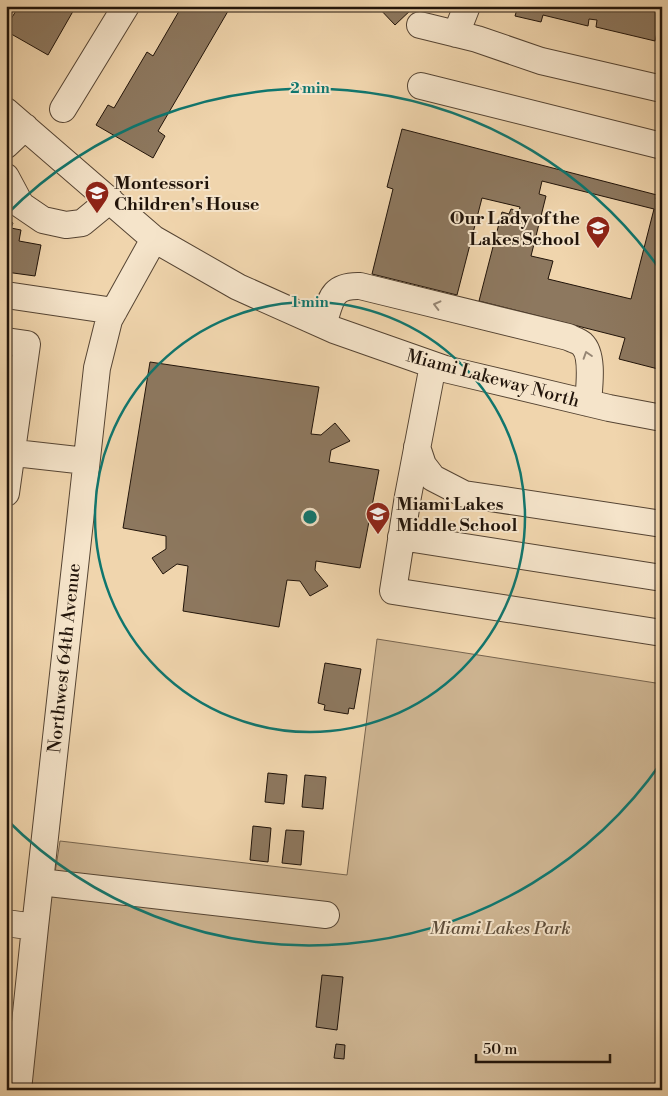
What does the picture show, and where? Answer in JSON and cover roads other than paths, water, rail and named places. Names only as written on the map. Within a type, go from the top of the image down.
[{"type":"street","points":[[63,109],[126,6]]},
{"type":"street","points":[[456,34],[467,6]]},
{"type":"street","points":[[420,25],[477,39],[541,61],[662,89]]},
{"type":"street","points":[[421,86],[662,146]]},
{"type":"street","points":[[6,145],[16,119]]},
{"type":"street","name":"Miami Lakeway North","points":[[16,119],[154,239],[238,287],[323,325],[454,371],[588,403],[662,418]]},
{"type":"street","points":[[6,178],[21,205],[43,220],[66,225],[82,223],[110,200]]},
{"type":"street","name":"Northwest 64th Avenue","points":[[18,1090],[97,368],[104,337],[114,311],[154,239]]},
{"type":"street","points":[[323,325],[332,298],[339,289],[347,285],[360,286],[568,337],[582,343],[588,352],[590,363],[588,403]]},
{"type":"street","points":[[6,295],[114,311]]},
{"type":"street","points":[[6,341],[27,344],[13,397],[6,492]]},
{"type":"street","points":[[433,364],[393,591],[662,633]]},
{"type":"street","points":[[417,448],[424,465],[433,478],[464,494],[662,524]]},
{"type":"street","points":[[9,452],[86,461]]},
{"type":"street","points":[[401,537],[662,578]]},
{"type":"street","points":[[40,882],[326,915]]},
{"type":"street","points":[[6,923],[35,927]]},
{"type":"place","name":"Montessori Children's House","points":[[97,214]]},
{"type":"place","name":"Our Lady of the Lakes School","points":[[598,249]]},
{"type":"place","name":"Miami Lakes Middle School","points":[[378,535]]},
{"type":"park label","name":"Miami Lakes Park","points":[[500,928]]}]
